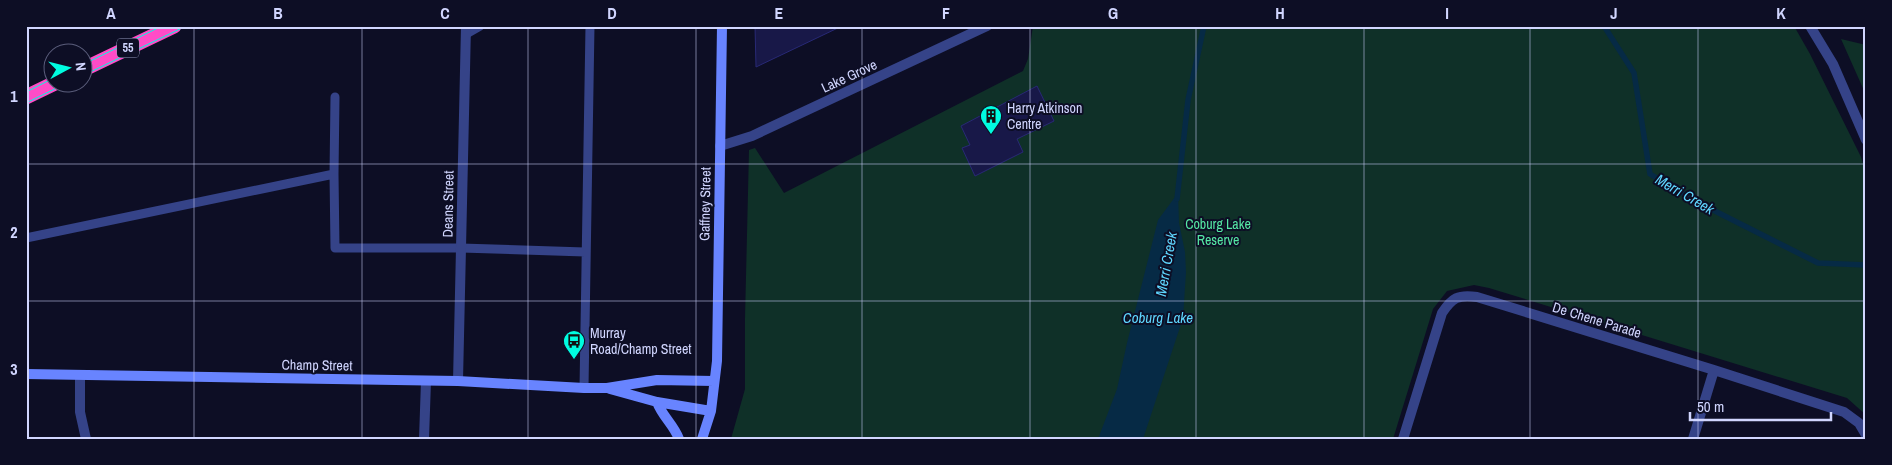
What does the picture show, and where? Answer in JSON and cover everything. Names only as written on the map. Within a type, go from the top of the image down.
[{"type":"highway","name":"55","points":[[92,65],[174,26]]},
{"type":"highway","points":[[26,97],[42,89]]},
{"type":"street","name":"Gaffney Street","points":[[702,439],[711,411],[717,357],[722,26]]},
{"type":"street","name":"Lake Grove","points":[[720,146],[752,136],[987,26]]},
{"type":"street","points":[[1810,26],[1833,64],[1866,140]]},
{"type":"street","name":"Deans Street","points":[[458,382],[466,30]]},
{"type":"street","name":"De Chene Parade","points":[[1402,439],[1442,313],[1451,300],[1465,296],[1486,300],[1844,412],[1859,423],[1866,435]]},
{"type":"street","points":[[1693,439],[1714,370]]},
{"type":"street","name":"Champ Street","points":[[26,374],[426,381],[584,388],[607,388],[657,380],[714,382]]},
{"type":"street","points":[[80,375],[80,412],[86,439]]},
{"type":"street","points":[[424,439],[426,381]]},
{"type":"street","name":"Champ Street","points":[[607,388],[658,402],[711,411]]},
{"type":"street","points":[[658,402],[660,409],[673,426],[679,439]]},
{"type":"lane","points":[[466,30],[480,26]]},
{"type":"lane","points":[[584,388],[590,26]]},
{"type":"lane","points":[[335,97],[335,248],[461,248],[585,252]]},
{"type":"lane","points":[[26,238],[334,174]]},
{"type":"green space","name":"Coburg Lake Reserve","points":[[1033,26],[1794,26],[1861,157],[1866,173],[1866,415],[1847,398],[1474,285],[1447,291],[1433,309],[1393,439],[731,439],[745,389],[749,150],[755,148],[784,193],[1023,71],[1028,59]]},
{"type":"green space","points":[[1841,39],[1866,45],[1866,95]]},
{"type":"water","name":"Coburg Lake","points":[[1178,193],[1179,223],[1185,252],[1186,272],[1183,318],[1143,439],[1098,439],[1117,389],[1158,220]]},
{"type":"building","points":[[755,26],[842,26],[756,67]]},
{"type":"building","name":"Harry Atkinson Centre","points":[[1037,86],[1054,121],[1017,139],[1023,152],[975,176],[962,148],[970,145],[961,126]]},
{"type":"waterway","name":"Merri Creek","points":[[1177,199],[1188,100],[1204,26]]},
{"type":"waterway","name":"Merri Creek","points":[[1604,26],[1634,73],[1650,174],[1701,204],[1818,263],[1866,265]]},
{"type":"tram line","points":[[92,60],[162,26]]},
{"type":"tram line","points":[[92,71],[186,26]]},
{"type":"tram line","points":[[26,92],[42,84]]},
{"type":"tram line","points":[[26,103],[49,92]]},
{"type":"place","name":"Harry Atkinson Centre","points":[[991,135]]},
{"type":"place","name":"Murray Road/Champ Street","points":[[574,360]]}]
